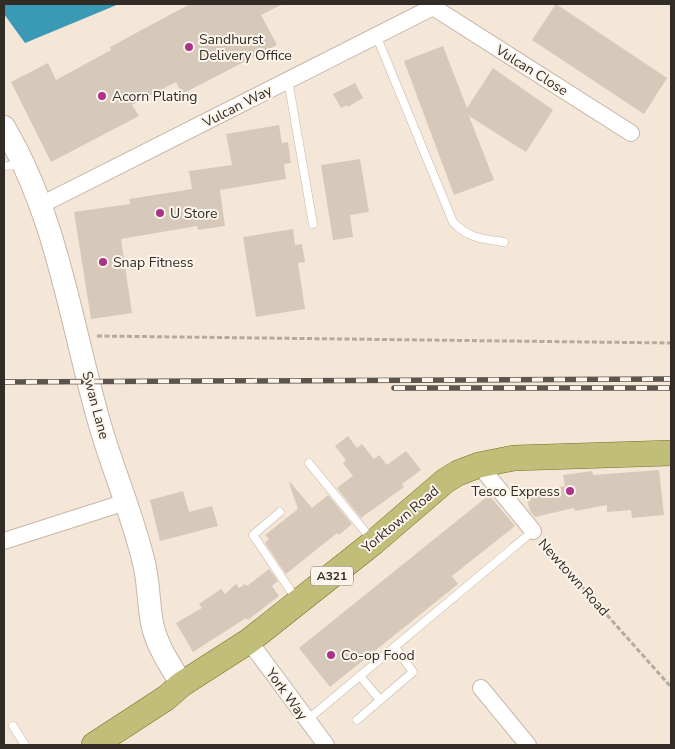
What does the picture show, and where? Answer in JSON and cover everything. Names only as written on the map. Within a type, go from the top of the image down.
[{"type":"main road","name":"Yorktown Road","points":[[94,745],[166,698],[182,684],[249,641],[374,542],[445,481],[458,473],[479,465],[514,458],[555,462],[671,453]]},
{"type":"street","name":"Vulcan Way","points":[[41,205],[433,7]]},
{"type":"street","name":"Vulcan Close","points":[[433,7],[632,133]]},
{"type":"street","name":"Swan Lane","points":[[4,127],[14,165],[41,205],[100,426],[144,561],[152,625],[165,656],[182,684]]},
{"type":"street","name":"Newtown Road","points":[[479,465],[533,531]]},
{"type":"street","points":[[4,541],[126,502]]},
{"type":"street","name":"York Way","points":[[249,641],[306,721],[326,745]]},
{"type":"street","points":[[482,688],[528,745]]},
{"type":"lane","points":[[376,36],[453,222],[462,231],[473,237],[504,242]]},
{"type":"lane","points":[[288,80],[313,224]]},
{"type":"lane","points":[[309,463],[374,542]]},
{"type":"lane","points":[[280,512],[253,535],[298,602]]},
{"type":"lane","points":[[306,721],[533,531]]},
{"type":"lane","points":[[357,720],[413,672],[395,647]]},
{"type":"lane","points":[[360,676],[380,700]]},
{"type":"lane","points":[[13,726],[25,745]]},
{"type":"path","points":[[77,336],[671,343]]},
{"type":"path","name":"Newtown Road","points":[[533,531],[671,687]]},
{"type":"water","points":[[4,4],[119,4],[25,43],[4,14]]},
{"type":"building","points":[[190,4],[283,4],[261,15],[277,45],[182,94],[176,82],[132,105],[139,116],[51,162],[11,82],[48,63],[56,80],[111,50],[110,47]]},
{"type":"building","points":[[556,4],[667,78],[644,114],[532,40]]},
{"type":"building","points":[[443,46],[467,108],[493,68],[553,110],[526,152],[469,116],[494,180],[454,195],[404,61]]},
{"type":"building","points":[[355,83],[363,98],[348,107],[347,105],[341,108],[333,94]]},
{"type":"building","points":[[279,125],[282,143],[288,142],[291,163],[284,164],[286,179],[220,190],[225,226],[198,230],[197,226],[121,239],[132,313],[91,319],[74,212],[130,204],[129,199],[192,189],[189,171],[232,165],[226,134]]},
{"type":"building","points":[[360,159],[369,212],[350,215],[353,237],[333,240],[321,165]]},
{"type":"building","points":[[293,229],[295,245],[302,244],[305,262],[298,263],[305,309],[256,317],[243,237]]},
{"type":"building","points":[[348,436],[357,448],[362,444],[374,459],[379,455],[387,465],[406,451],[421,470],[402,484],[404,487],[361,518],[337,488],[353,476],[343,463],[346,460],[335,446]]},
{"type":"building","points":[[659,470],[664,515],[632,518],[631,510],[607,512],[607,505],[575,511],[574,508],[535,517],[530,511],[526,496],[565,486],[563,475],[592,471],[593,475]]},
{"type":"building","points":[[290,482],[312,508],[328,495],[352,524],[339,535],[337,533],[286,574],[265,543],[269,539],[265,535],[298,509]]},
{"type":"building","points":[[183,491],[189,512],[212,506],[218,526],[160,541],[150,500]]},
{"type":"building","points":[[489,495],[515,526],[452,576],[458,584],[330,687],[299,648]]},
{"type":"building","points":[[269,569],[278,581],[272,586],[279,596],[248,620],[246,618],[193,652],[176,623],[202,608],[199,604],[221,589],[225,594],[236,584],[239,588],[245,584],[247,586]]},
{"type":"railway","points":[[4,382],[671,379]]},
{"type":"railway","points":[[394,388],[671,388]]},
{"type":"place","name":"Sandhurst Delivery Office","points":[[189,47]]},
{"type":"place","name":"Acorn Plating","points":[[102,96]]},
{"type":"place","name":"U Store","points":[[160,213]]},
{"type":"place","name":"Snap Fitness","points":[[103,262]]},
{"type":"place","name":"Tesco Express","points":[[570,491]]},
{"type":"place","name":"Co-op Food","points":[[331,655]]}]
